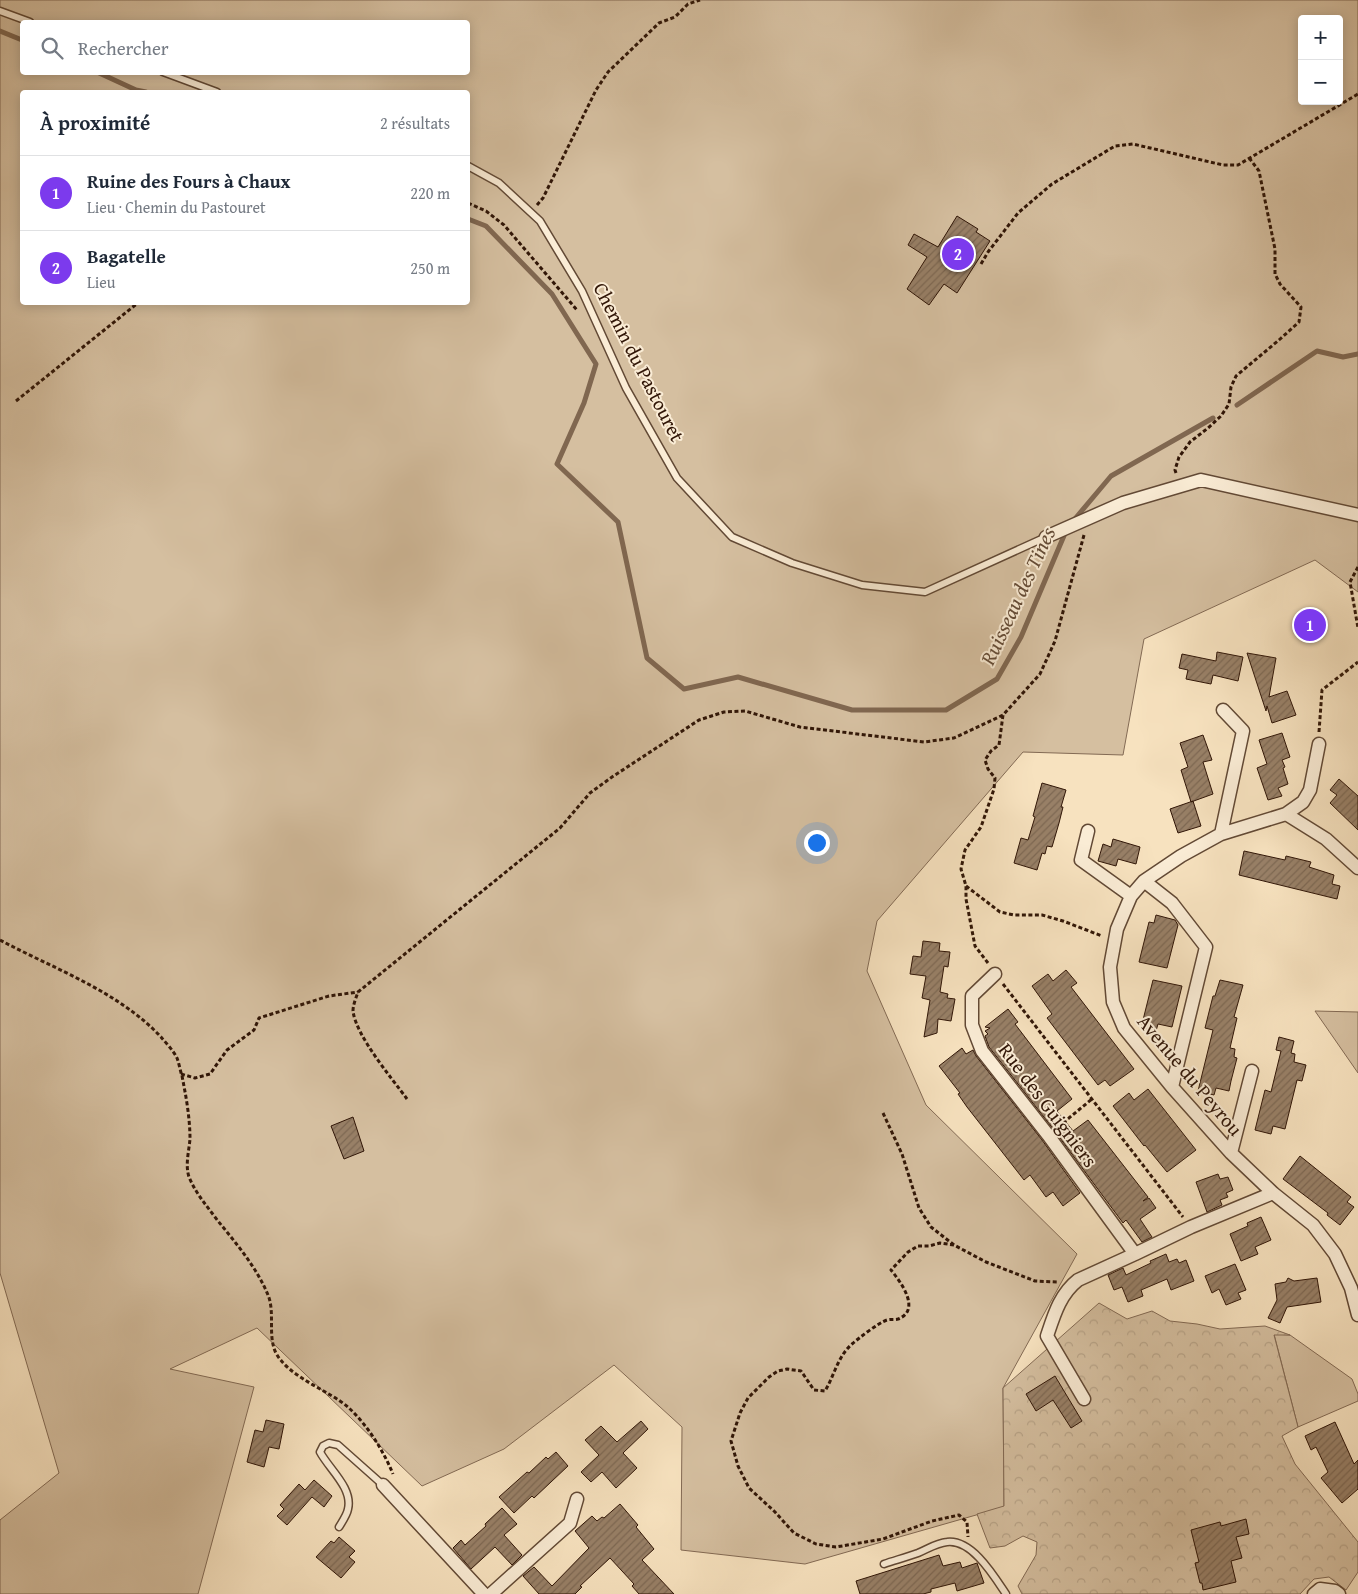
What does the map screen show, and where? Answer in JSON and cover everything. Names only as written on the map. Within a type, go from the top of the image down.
[{"type":"street","name":"Chemin du Pastouret","points":[[1046,537],[1122,503],[1201,480],[1358,515]]},
{"type":"street","points":[[1221,834],[1243,731],[1223,710]]},
{"type":"street","name":"Avenue du Peyrou","points":[[1319,744],[1310,790],[1303,802],[1286,814],[1221,834],[1182,856],[1144,881],[1131,896],[1117,929],[1110,968],[1113,1002],[1124,1028],[1172,1087],[1231,1153],[1273,1193],[1313,1225],[1334,1254],[1350,1288],[1358,1315]]},
{"type":"street","points":[[1286,814],[1326,839],[1358,868]]},
{"type":"street","points":[[1088,831],[1081,860],[1131,896]]},
{"type":"street","points":[[1144,881],[1172,903],[1206,947],[1172,1087]]},
{"type":"street","name":"Rue des Guigniers","points":[[995,974],[972,996],[972,1025],[982,1051],[1048,1135],[1135,1254]]},
{"type":"street","points":[[1231,1153],[1252,1072]]},
{"type":"street","points":[[1084,1398],[1047,1336],[1052,1319],[1064,1295],[1078,1280],[1191,1227],[1273,1193]]},
{"type":"street","points":[[389,1482],[484,1594]]},
{"type":"street","points":[[491,1594],[570,1523],[578,1499]]},
{"type":"street","points":[[1314,1594],[1320,1589],[1335,1591],[1340,1594]]},
{"type":"lane","points":[[0,11],[25,20]]},
{"type":"lane","points":[[170,75],[212,90]]},
{"type":"lane","name":"Chemin du Pastouret","points":[[470,167],[499,183],[540,221],[582,291],[626,388],[677,478],[732,537],[792,563],[862,585],[925,592],[1046,537]]},
{"type":"lane","points":[[339,1527],[348,1510],[349,1500],[344,1487],[320,1452],[323,1446],[329,1443],[338,1445],[389,1482]]},
{"type":"lane","points":[[884,1564],[950,1541],[969,1548],[992,1573],[1006,1594]]},
{"type":"path","points":[[532,212],[543,198],[596,90],[608,72],[659,23],[675,17],[688,4],[700,0]]},
{"type":"path","points":[[981,264],[1018,213],[1052,184],[1115,146],[1133,144],[1223,165],[1238,165],[1358,94]]},
{"type":"path","points":[[1180,486],[1175,470],[1179,458],[1190,442],[1221,416],[1229,404],[1236,376],[1299,322],[1301,307],[1280,284],[1275,274],[1275,249],[1259,171],[1250,159]]},
{"type":"path","points":[[470,204],[486,211],[504,225],[581,314]]},
{"type":"path","points":[[16,401],[135,305]]},
{"type":"path","points":[[181,1074],[195,1078],[210,1074],[227,1050],[254,1030],[259,1018],[329,996],[358,992],[560,828],[590,793],[612,776],[698,720],[724,712],[745,710],[800,727],[924,742],[954,738],[1003,715],[1040,674],[1055,641],[1088,518]]},
{"type":"path","points":[[1358,567],[1350,582],[1358,628]]},
{"type":"path","points":[[1319,744],[1322,690],[1358,662]]},
{"type":"path","points":[[1003,715],[999,746],[991,751],[985,760],[988,769],[995,778],[994,789],[981,827],[965,850],[961,869],[966,886],[966,900],[975,946],[1191,1227]]},
{"type":"path","points":[[966,886],[1000,912],[1014,915],[1042,915],[1072,924],[1115,941]]},
{"type":"path","points":[[0,940],[83,982],[125,1006],[153,1029],[177,1058],[187,1103],[189,1127],[188,1174],[198,1196],[237,1244],[269,1297],[275,1351],[285,1365],[349,1408],[365,1426],[385,1455],[389,1482]]},
{"type":"path","points":[[358,992],[353,1008],[355,1023],[406,1099]]},
{"type":"path","points":[[1048,1135],[1092,1099]]},
{"type":"path","points":[[883,1113],[902,1154],[919,1208],[931,1227],[954,1245],[986,1262],[1035,1281],[1062,1282],[1078,1280]]},
{"type":"path","points":[[954,1245],[940,1243],[918,1246],[908,1252],[891,1270],[905,1289],[909,1304],[905,1315],[898,1319],[886,1320],[850,1345],[839,1362],[825,1391],[814,1390],[801,1372],[787,1368],[769,1377],[748,1398],[740,1413],[732,1442],[738,1466],[749,1488],[794,1533],[816,1544],[836,1547],[883,1539],[932,1521],[959,1515],[968,1522],[969,1548]]},
{"type":"green space","points":[[0,0],[1358,0],[1358,592],[1315,560],[1144,639],[1123,755],[1023,752],[877,921],[867,971],[926,1105],[1077,1254],[1003,1388],[1004,1507],[805,1564],[681,1550],[682,1427],[614,1365],[504,1449],[422,1486],[257,1328],[170,1369],[254,1387],[198,1594],[0,1594],[0,1520],[59,1473],[0,1273]]},
{"type":"green space","points":[[1315,1011],[1358,1012],[1358,1073]]},
{"type":"green space","points":[[1099,1303],[1127,1319],[1152,1311],[1170,1321],[1220,1329],[1265,1326],[1290,1335],[1274,1335],[1298,1427],[1282,1436],[1295,1464],[1358,1542],[1358,1572],[1346,1590],[1329,1577],[1314,1579],[1300,1594],[1022,1594],[1018,1586],[1036,1555],[1037,1542],[1023,1536],[1005,1546],[990,1548],[977,1514],[1004,1506],[1003,1388]]},
{"type":"green space","points":[[1274,1334],[1290,1335],[1352,1379],[1358,1394],[1358,1401],[1298,1427]]},
{"type":"building","points":[[957,216],[978,229],[976,232],[990,241],[957,293],[944,284],[929,305],[907,289],[927,257],[908,245],[914,234],[938,247]]},
{"type":"building","points":[[1217,652],[1243,657],[1238,681],[1213,675],[1211,684],[1186,679],[1188,670],[1179,668],[1182,654],[1216,661]]},
{"type":"building","points":[[1247,653],[1276,658],[1269,697],[1287,691],[1296,715],[1272,723],[1267,706],[1266,711]]},
{"type":"building","points":[[1282,733],[1290,757],[1282,760],[1288,784],[1278,788],[1282,796],[1268,800],[1257,768],[1267,764],[1259,740]]},
{"type":"building","points":[[1203,735],[1212,760],[1203,762],[1213,794],[1191,802],[1181,770],[1188,767],[1180,743]]},
{"type":"building","points":[[1339,779],[1358,796],[1358,830],[1330,803],[1337,795],[1330,790]]},
{"type":"building","points":[[1042,783],[1066,790],[1052,847],[1047,846],[1045,854],[1042,853],[1037,870],[1014,863],[1021,838],[1028,840]]},
{"type":"building","points":[[1193,801],[1201,826],[1178,833],[1170,809]]},
{"type":"building","points":[[1113,839],[1140,847],[1136,864],[1118,859],[1116,866],[1098,861],[1103,844],[1111,847]]},
{"type":"building","points":[[1244,851],[1285,860],[1286,856],[1311,862],[1309,867],[1334,875],[1332,884],[1340,886],[1337,899],[1239,875]]},
{"type":"building","points":[[1156,915],[1175,920],[1178,925],[1167,968],[1139,962],[1149,922],[1154,923]]},
{"type":"building","points":[[923,941],[940,943],[939,951],[950,952],[948,967],[944,966],[940,992],[948,994],[947,998],[955,999],[951,1021],[938,1019],[937,1033],[924,1037],[930,1000],[922,998],[926,976],[910,974],[913,956],[921,957]]},
{"type":"building","points":[[1066,970],[1077,983],[1071,987],[1134,1069],[1110,1086],[1105,1080],[1098,1085],[1047,1018],[1052,1014],[1032,986],[1048,974],[1053,981]]},
{"type":"building","points":[[1153,980],[1182,986],[1172,1027],[1158,1024],[1156,1031],[1141,1028]]},
{"type":"building","points":[[1220,980],[1243,985],[1234,1017],[1237,1018],[1230,1048],[1235,1049],[1234,1057],[1237,1058],[1229,1091],[1216,1088],[1214,1095],[1198,1091],[1213,1030],[1205,1028],[1213,996],[1215,996]]},
{"type":"building","points":[[1008,1009],[1018,1022],[1015,1024],[1072,1099],[1057,1111],[1073,1131],[1088,1120],[1148,1197],[1143,1201],[1149,1198],[1156,1208],[1140,1219],[1152,1237],[1142,1242],[1126,1220],[1123,1223],[989,1047],[985,1036],[988,1034],[985,1031],[990,1028],[985,1027]]},
{"type":"building","points":[[1279,1037],[1294,1041],[1291,1053],[1295,1054],[1294,1062],[1306,1065],[1302,1081],[1297,1080],[1285,1129],[1273,1126],[1271,1134],[1255,1130],[1265,1090],[1271,1092],[1281,1051],[1276,1050]]},
{"type":"building","points":[[962,1048],[966,1054],[973,1050],[1080,1193],[1063,1206],[1053,1192],[1046,1197],[1030,1175],[1024,1180],[967,1107],[958,1094],[960,1093],[939,1066]]},
{"type":"building","points":[[1148,1089],[1196,1150],[1167,1172],[1113,1106],[1129,1093],[1134,1100]]},
{"type":"building","points":[[353,1117],[364,1151],[344,1159],[331,1126]]},
{"type":"building","points":[[1300,1156],[1351,1197],[1347,1202],[1354,1207],[1340,1225],[1327,1215],[1328,1213],[1283,1179]]},
{"type":"building","points":[[1218,1174],[1220,1179],[1228,1177],[1233,1190],[1226,1193],[1228,1197],[1220,1200],[1222,1205],[1207,1212],[1196,1182]]},
{"type":"building","points":[[1261,1217],[1271,1240],[1255,1247],[1258,1254],[1241,1261],[1230,1234],[1248,1226],[1247,1223]]},
{"type":"building","points":[[1166,1254],[1169,1262],[1177,1259],[1179,1263],[1186,1260],[1194,1281],[1171,1290],[1167,1279],[1141,1290],[1143,1296],[1128,1302],[1122,1287],[1114,1290],[1108,1275],[1123,1268],[1126,1275]]},
{"type":"building","points":[[1235,1264],[1246,1290],[1238,1293],[1241,1299],[1226,1305],[1219,1289],[1212,1293],[1205,1276]]},
{"type":"building","points":[[1288,1278],[1294,1281],[1317,1278],[1321,1302],[1287,1307],[1280,1323],[1268,1318],[1277,1300],[1275,1284],[1286,1282]]},
{"type":"building","points":[[1055,1376],[1082,1421],[1071,1428],[1053,1400],[1036,1411],[1026,1394]]},
{"type":"building","points":[[266,1420],[284,1424],[279,1449],[269,1447],[264,1467],[247,1462],[255,1430],[263,1432]]},
{"type":"building","points":[[641,1421],[648,1429],[623,1453],[637,1468],[616,1488],[602,1472],[591,1482],[581,1472],[599,1455],[585,1440],[601,1426],[617,1442]]},
{"type":"building","points":[[1335,1422],[1354,1464],[1358,1460],[1358,1489],[1342,1503],[1321,1478],[1328,1472],[1316,1447],[1311,1450],[1305,1436]]},
{"type":"building","points":[[556,1452],[568,1466],[534,1498],[532,1496],[514,1513],[499,1497],[546,1457],[548,1459]]},
{"type":"building","points":[[314,1480],[332,1496],[324,1507],[312,1497],[287,1525],[277,1516],[284,1509],[280,1505],[299,1484],[305,1490]]},
{"type":"building","points":[[620,1504],[638,1525],[636,1527],[654,1549],[642,1560],[674,1594],[639,1594],[632,1586],[634,1584],[610,1558],[580,1586],[582,1587],[575,1594],[539,1594],[523,1576],[534,1567],[552,1586],[589,1548],[575,1531],[592,1516],[597,1521],[602,1517],[604,1518]]},
{"type":"building","points":[[502,1508],[517,1524],[504,1535],[522,1555],[512,1565],[495,1547],[471,1569],[453,1548],[461,1540],[465,1545]]},
{"type":"building","points":[[1246,1519],[1249,1534],[1236,1537],[1242,1558],[1231,1561],[1236,1582],[1203,1590],[1195,1563],[1199,1562],[1191,1530],[1220,1522],[1221,1526]]},
{"type":"building","points":[[339,1537],[355,1551],[349,1557],[355,1562],[341,1578],[316,1557],[331,1541],[334,1543]]},
{"type":"building","points":[[939,1555],[943,1566],[960,1562],[962,1568],[977,1563],[984,1583],[957,1591],[955,1583],[931,1589],[931,1592],[923,1594],[860,1594],[856,1581]]},
{"type":"waterway","name":"Ruisseau des Tines","points":[[0,31],[20,39]]},
{"type":"waterway","name":"Ruisseau des Tines","points":[[104,75],[136,90]]},
{"type":"waterway","name":"Ruisseau des Tines","points":[[470,220],[486,226],[552,294],[596,364],[584,403],[557,464],[618,522],[647,658],[684,689],[738,677],[852,710],[946,710],[997,679],[1021,637],[1066,531]]},
{"type":"waterway","name":"Ruisseau des Tines","points":[[1237,405],[1317,351],[1343,357],[1358,354]]},
{"type":"waterway","name":"Ruisseau des Tines","points":[[1074,520],[1111,476],[1213,418]]},
{"type":"place","name":"Bagatelle","points":[[958,254]]},
{"type":"place","name":"Ruine des Fours à Chaux","points":[[1310,625]]}]
